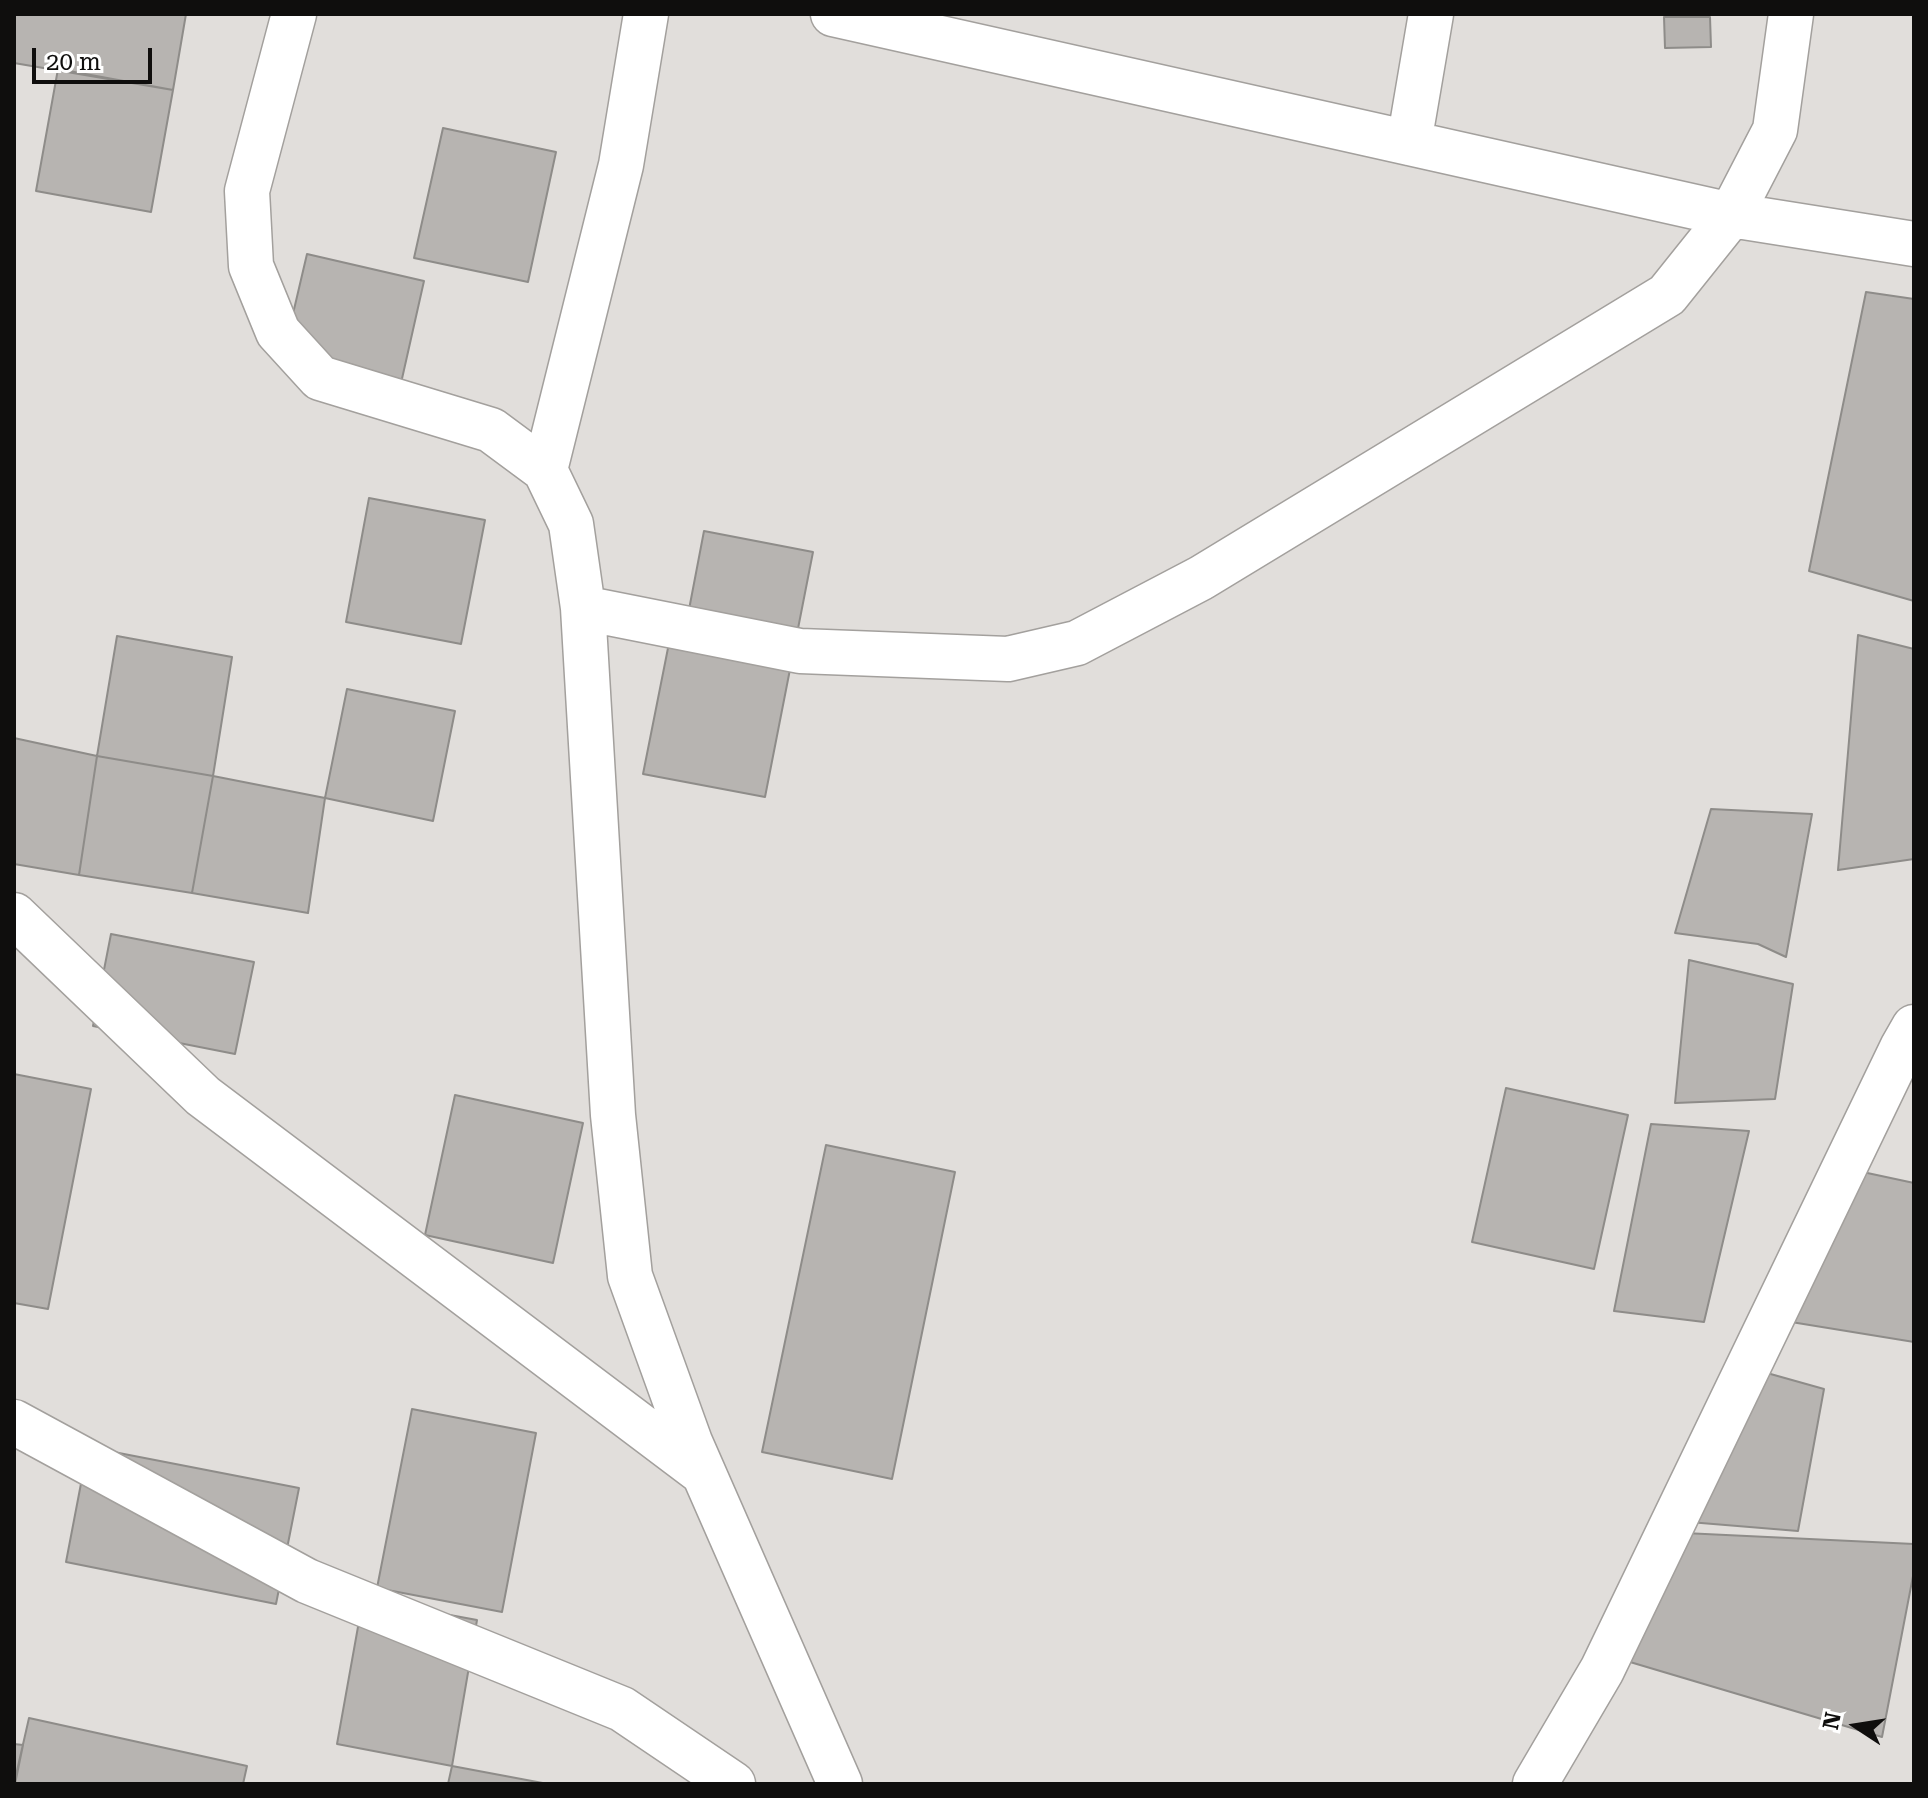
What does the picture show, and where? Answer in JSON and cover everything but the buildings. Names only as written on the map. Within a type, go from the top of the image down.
[{"type":"street","points":[[294,14],[247,191],[251,266],[278,332],[320,378],[491,430],[545,470],[571,524],[583,608],[613,1115],[630,1276],[703,1473],[840,1784]]},
{"type":"street","points":[[545,470],[621,165],[646,14]]},
{"type":"street","points":[[833,14],[920,24],[1409,143],[1731,215],[1914,244]]},
{"type":"street","points":[[1409,143],[1431,14]]},
{"type":"street","points":[[583,608],[800,651],[1008,659],[1077,643],[1201,578],[1667,295],[1731,215],[1775,130],[1791,14]]},
{"type":"street","points":[[14,915],[203,1096],[703,1473]]},
{"type":"street","points":[[1535,1784],[1602,1670],[1914,1027]]},
{"type":"street","points":[[14,1422],[307,1581],[622,1709],[733,1784]]}]
